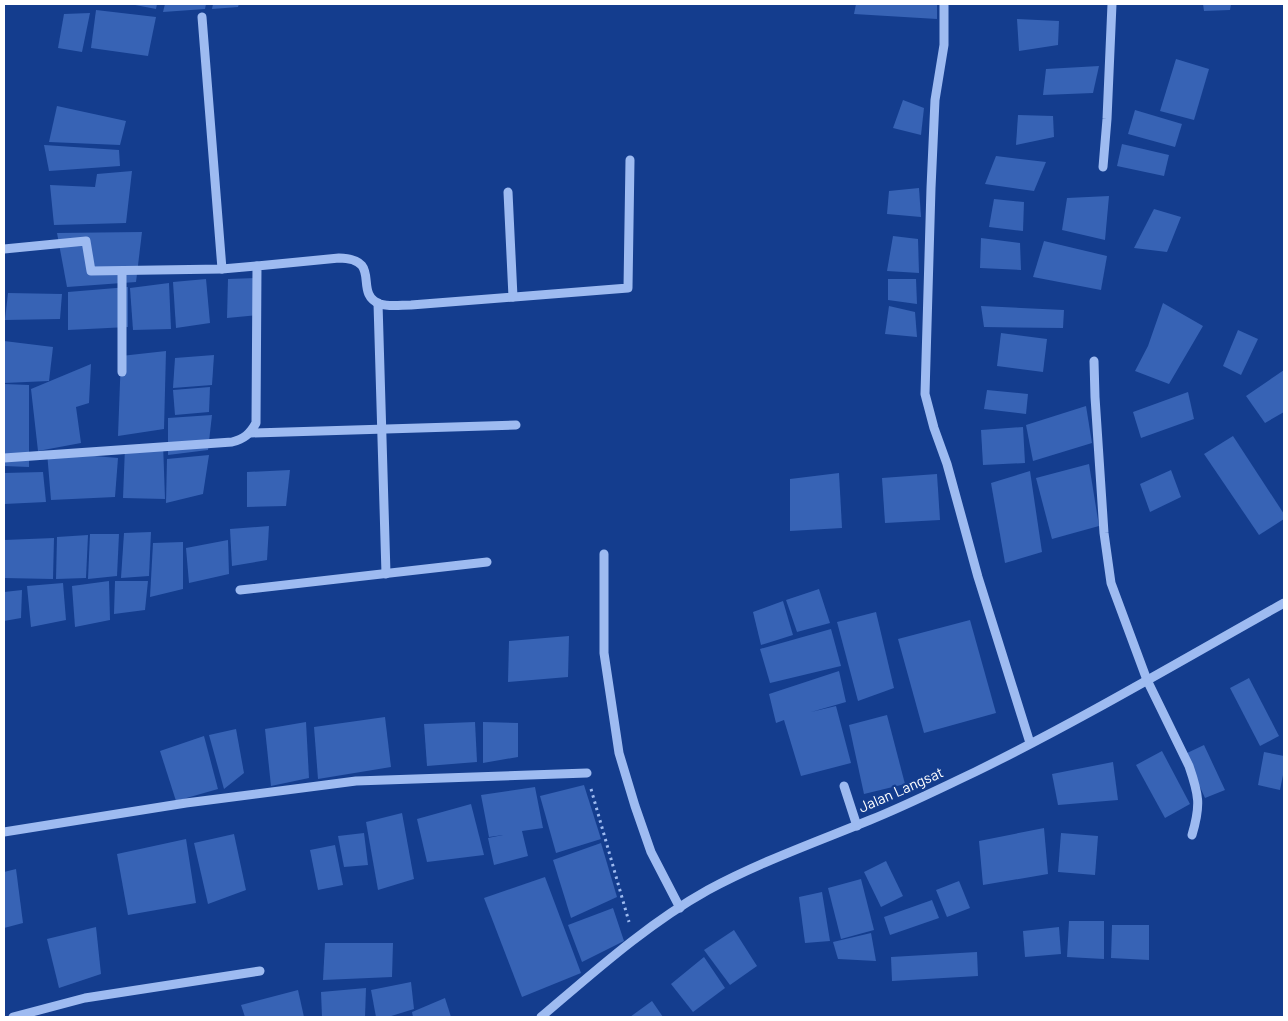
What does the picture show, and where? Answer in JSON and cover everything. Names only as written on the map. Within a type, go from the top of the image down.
[{"type":"street","points":[[944,4],[944,45],[935,100],[925,394],[934,428],[947,464],[978,577],[1030,743]]},
{"type":"street","points":[[1103,167],[1112,4]]},
{"type":"street","points":[[202,17],[222,269]]},
{"type":"street","points":[[4,249],[86,241],[90,271],[222,269],[351,258],[362,265],[365,271],[368,293],[371,298],[386,306],[628,288],[630,160]]},
{"type":"street","points":[[508,192],[513,297]]},
{"type":"street","points":[[4,458],[242,440],[250,433],[256,423],[257,266]]},
{"type":"street","points":[[122,271],[122,372]]},
{"type":"street","points":[[378,303],[386,574]]},
{"type":"street","points":[[1094,362],[1097,437],[1107,559],[1111,583],[1147,680],[1190,766],[1198,795],[1198,809],[1192,835]]},
{"type":"street","points":[[250,433],[516,425]]},
{"type":"street","points":[[604,554],[604,653],[619,753],[651,852],[680,908]]},
{"type":"street","points":[[240,590],[487,562]]},
{"type":"street","name":"Jalan Langsat","points":[[541,1017],[634,940],[680,908],[738,875],[857,826],[976,771],[1147,680],[1284,603]]},
{"type":"street","points":[[4,832],[186,804],[356,781],[587,773]]},
{"type":"street","points":[[844,786],[857,826]]},
{"type":"street","points":[[13,1017],[85,998],[260,971]]},
{"type":"path","points":[[587,773],[634,940]]},
{"type":"building","points":[[130,4],[157,4],[156,9]]},
{"type":"building","points":[[165,4],[206,4],[205,9],[163,12]]},
{"type":"building","points":[[213,4],[239,4],[238,7],[212,9]]},
{"type":"building","points":[[856,4],[937,4],[937,19],[854,14]]},
{"type":"building","points":[[1203,4],[1231,4],[1230,10],[1204,11]]},
{"type":"building","points":[[96,10],[156,17],[148,56],[91,48]]},
{"type":"building","points":[[90,13],[82,52],[58,48],[64,14]]},
{"type":"building","points":[[1017,19],[1059,21],[1058,45],[1019,51]]},
{"type":"building","points":[[1176,59],[1209,69],[1194,120],[1160,111]]},
{"type":"building","points":[[1099,66],[1093,93],[1043,95],[1046,69]]},
{"type":"building","points":[[903,100],[924,108],[921,135],[893,128]]},
{"type":"building","points":[[57,106],[126,121],[120,145],[49,142]]},
{"type":"building","points":[[1135,110],[1182,124],[1175,147],[1128,134]]},
{"type":"building","points":[[1018,115],[1053,116],[1054,137],[1016,145]]},
{"type":"building","points":[[1122,144],[1169,155],[1164,176],[1117,166]]},
{"type":"building","points":[[44,145],[119,150],[120,166],[49,171]]},
{"type":"building","points":[[996,156],[1046,162],[1034,191],[985,184]]},
{"type":"building","points":[[132,171],[126,223],[54,225],[50,185],[95,187],[97,174]]},
{"type":"building","points":[[919,188],[921,217],[887,214],[889,191]]},
{"type":"building","points":[[1109,196],[1105,240],[1062,230],[1067,198]]},
{"type":"building","points":[[994,199],[1024,202],[1023,231],[989,227]]},
{"type":"building","points":[[1154,209],[1181,217],[1167,252],[1134,248]]},
{"type":"building","points":[[142,232],[136,282],[67,287],[57,233]]},
{"type":"building","points":[[893,236],[918,239],[919,273],[887,271]]},
{"type":"building","points":[[981,238],[1020,243],[1021,270],[980,268]]},
{"type":"building","points":[[1044,241],[1107,256],[1101,290],[1033,277]]},
{"type":"building","points":[[259,278],[260,315],[227,318],[228,279]]},
{"type":"building","points":[[206,279],[210,323],[176,328],[173,282]]},
{"type":"building","points":[[888,279],[916,279],[917,304],[888,300]]},
{"type":"building","points":[[169,283],[171,329],[133,330],[130,288]]},
{"type":"building","points":[[128,287],[128,327],[68,330],[68,292]]},
{"type":"building","points":[[8,293],[62,294],[60,319],[5,320]]},
{"type":"building","points":[[1163,303],[1203,326],[1169,384],[1135,371],[1148,346]]},
{"type":"building","points":[[889,306],[915,312],[917,337],[885,334]]},
{"type":"building","points":[[981,306],[1064,310],[1063,328],[984,327]]},
{"type":"building","points":[[1238,330],[1258,339],[1241,375],[1223,366]]},
{"type":"building","points":[[1001,333],[1047,339],[1043,372],[997,366]]},
{"type":"building","points":[[4,341],[53,347],[49,381],[4,383]]},
{"type":"building","points":[[166,351],[164,429],[118,436],[121,356]]},
{"type":"building","points":[[214,355],[212,385],[173,388],[175,358]]},
{"type":"building","points":[[91,364],[89,403],[76,407],[81,443],[38,451],[31,389]]},
{"type":"building","points":[[1284,370],[1284,412],[1265,423],[1246,396]]},
{"type":"building","points":[[4,384],[29,385],[29,467],[4,466]]},
{"type":"building","points":[[210,387],[209,412],[175,415],[173,390]]},
{"type":"building","points":[[987,390],[1028,394],[1026,414],[984,409]]},
{"type":"building","points":[[1188,392],[1194,419],[1141,438],[1133,412]]},
{"type":"building","points":[[1086,406],[1092,443],[1033,461],[1026,425]]},
{"type":"building","points":[[212,415],[208,450],[168,455],[168,418]]},
{"type":"building","points":[[1023,427],[1025,463],[983,465],[981,430]]},
{"type":"building","points":[[1233,436],[1284,514],[1284,519],[1259,535],[1204,454]]},
{"type":"building","points":[[163,443],[165,499],[123,498],[125,447]]},
{"type":"building","points":[[47,452],[118,458],[115,497],[51,500]]},
{"type":"building","points":[[209,455],[203,494],[166,503],[167,459]]},
{"type":"building","points":[[1089,464],[1099,526],[1052,539],[1036,478]]},
{"type":"building","points":[[290,470],[286,506],[247,507],[247,472]]},
{"type":"building","points":[[1171,470],[1181,497],[1150,512],[1140,484]]},
{"type":"building","points":[[1030,471],[1042,552],[1005,563],[991,483]]},
{"type":"building","points":[[43,472],[46,502],[4,504],[4,473]]},
{"type":"building","points":[[839,473],[842,528],[790,531],[790,479]]},
{"type":"building","points":[[937,474],[940,520],[885,523],[882,478]]},
{"type":"building","points":[[269,526],[267,560],[232,566],[230,529]]},
{"type":"building","points":[[151,532],[149,576],[121,578],[124,533]]},
{"type":"building","points":[[90,534],[119,534],[117,576],[88,579]]},
{"type":"building","points":[[88,535],[86,578],[56,579],[57,537]]},
{"type":"building","points":[[54,538],[53,579],[4,578],[4,540]]},
{"type":"building","points":[[228,540],[229,574],[189,583],[186,548]]},
{"type":"building","points":[[183,542],[183,589],[150,597],[153,543]]},
{"type":"building","points":[[109,581],[110,620],[75,627],[72,586]]},
{"type":"building","points":[[115,581],[148,581],[145,610],[114,614]]},
{"type":"building","points":[[63,583],[66,620],[31,627],[27,586]]},
{"type":"building","points":[[819,589],[830,623],[797,632],[786,600]]},
{"type":"building","points":[[22,590],[21,618],[4,621],[4,592]]},
{"type":"building","points":[[783,601],[793,635],[761,645],[753,612]]},
{"type":"building","points":[[876,612],[894,688],[858,701],[837,622]]},
{"type":"building","points":[[970,620],[996,713],[924,733],[898,639]]},
{"type":"building","points":[[831,629],[841,666],[770,683],[760,649]]},
{"type":"building","points":[[569,636],[568,677],[508,682],[509,641]]},
{"type":"building","points":[[839,671],[846,702],[811,712],[836,706],[851,763],[801,776],[784,720],[776,723],[769,694]]},
{"type":"building","points":[[1249,678],[1279,736],[1260,746],[1230,688]]},
{"type":"building","points":[[887,715],[905,784],[864,794],[849,725]]},
{"type":"building","points":[[385,717],[391,767],[318,779],[314,727]]},
{"type":"building","points":[[306,722],[309,778],[271,786],[265,729]]},
{"type":"building","points":[[475,722],[477,762],[427,766],[424,724]]},
{"type":"building","points":[[483,722],[518,723],[518,757],[483,763]]},
{"type":"building","points":[[236,729],[244,773],[224,789],[209,735]]},
{"type":"building","points":[[204,736],[218,789],[176,801],[160,751]]},
{"type":"building","points":[[1204,745],[1225,790],[1205,798],[1185,754]]},
{"type":"building","points":[[1162,751],[1190,804],[1165,818],[1136,765]]},
{"type":"building","points":[[1264,752],[1284,756],[1284,770],[1280,790],[1258,785]]},
{"type":"building","points":[[1113,762],[1118,800],[1058,805],[1052,774]]},
{"type":"building","points":[[584,785],[601,839],[556,853],[540,796]]},
{"type":"building","points":[[535,787],[543,828],[522,831],[528,856],[494,865],[488,838],[503,835],[489,837],[481,795]]},
{"type":"building","points":[[471,804],[484,855],[427,862],[417,819]]},
{"type":"building","points":[[402,813],[414,879],[378,890],[366,822]]},
{"type":"building","points":[[1044,828],[1048,874],[983,885],[979,841]]},
{"type":"building","points":[[364,833],[368,865],[344,867],[338,836]]},
{"type":"building","points":[[1061,833],[1098,836],[1095,875],[1058,872]]},
{"type":"building","points":[[234,834],[246,890],[208,904],[194,843]]},
{"type":"building","points":[[186,839],[196,903],[128,915],[117,854]]},
{"type":"building","points":[[601,843],[617,897],[571,918],[553,860]]},
{"type":"building","points":[[335,845],[343,885],[318,890],[310,850]]},
{"type":"building","points":[[886,861],[903,896],[881,907],[864,872]]},
{"type":"building","points":[[16,869],[23,923],[4,928],[4,872]]},
{"type":"building","points":[[545,877],[581,973],[522,997],[484,898]]},
{"type":"building","points":[[861,879],[874,930],[841,939],[828,888]]},
{"type":"building","points":[[959,881],[970,908],[947,917],[936,890]]},
{"type":"building","points":[[822,892],[830,941],[805,943],[799,897]]},
{"type":"building","points":[[932,900],[939,918],[890,935],[884,917]]},
{"type":"building","points":[[613,908],[624,941],[582,962],[568,925]]},
{"type":"building","points":[[1069,921],[1104,921],[1104,959],[1067,957]]},
{"type":"building","points":[[1112,925],[1149,925],[1149,960],[1111,958]]},
{"type":"building","points":[[96,927],[101,974],[59,988],[47,939]]},
{"type":"building","points":[[1059,927],[1061,954],[1025,957],[1023,931]]},
{"type":"building","points":[[734,930],[757,966],[730,985],[704,950]]},
{"type":"building","points":[[871,933],[876,961],[838,959],[833,942]]},
{"type":"building","points":[[325,943],[393,943],[392,977],[323,980]]},
{"type":"building","points":[[977,952],[978,976],[892,981],[891,957]]},
{"type":"building","points":[[704,957],[725,988],[693,1012],[671,984]]},
{"type":"building","points":[[411,982],[414,1009],[388,1017],[376,1017],[371,990]]},
{"type":"building","points":[[366,988],[365,1017],[322,1017],[321,992]]},
{"type":"building","points":[[298,990],[304,1017],[245,1017],[241,1005]]},
{"type":"building","points":[[445,998],[451,1017],[413,1017],[412,1012]]},
{"type":"building","points":[[652,1001],[663,1017],[630,1017]]}]
